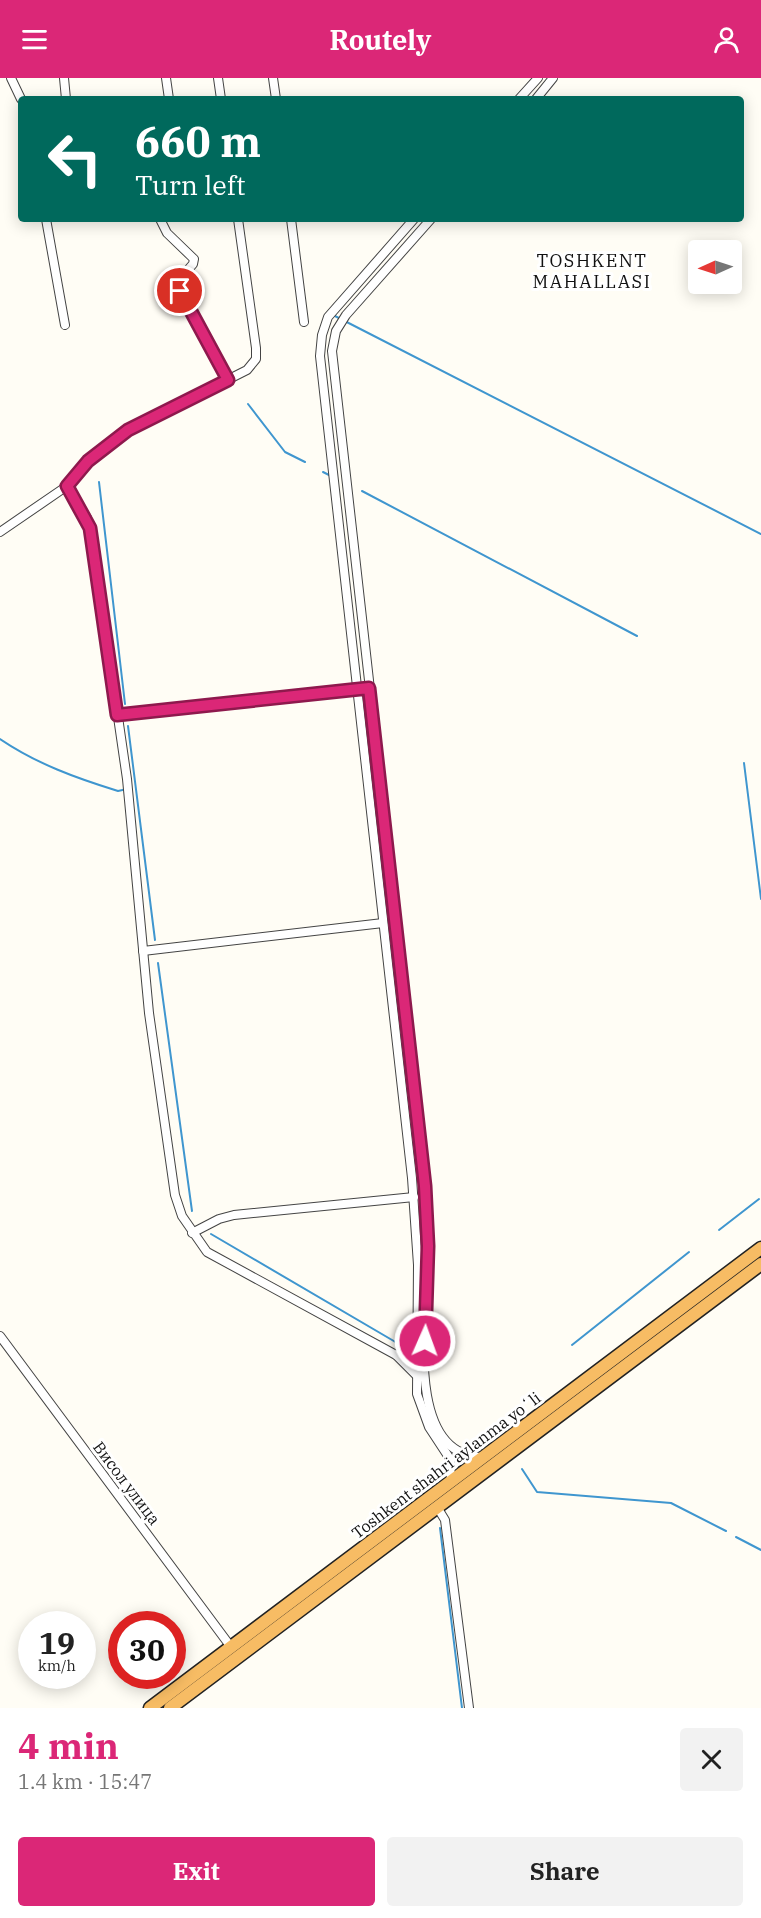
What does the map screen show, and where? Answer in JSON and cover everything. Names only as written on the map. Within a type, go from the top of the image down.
[{"type":"highway","name":"Toshkent shahri aylanma yoʻli","points":[[150,1708],[761,1248]]},
{"type":"highway","name":"Toshkent shahri aylanma yoʻli","points":[[170,1708],[761,1264]]},
{"type":"highway","points":[[651,1331],[657,1334],[659,1341]]},
{"type":"street","points":[[11,78],[20,96]]},
{"type":"street","points":[[64,78],[66,96]]},
{"type":"street","points":[[166,78],[169,96]]},
{"type":"street","points":[[218,78],[221,96]]},
{"type":"street","points":[[273,78],[276,96]]},
{"type":"street","points":[[522,96],[538,78]]},
{"type":"street","points":[[538,96],[553,78]]},
{"type":"street","points":[[47,222],[65,325]]},
{"type":"street","points":[[162,222],[167,233],[194,259],[193,264],[179,280],[180,291],[228,380]]},
{"type":"street","points":[[0,532],[67,486],[88,461],[128,430],[247,370],[256,359],[238,222]]},
{"type":"street","points":[[291,222],[304,322]]},
{"type":"street","points":[[411,222],[328,317],[320,351],[414,1197],[418,1265],[417,1394],[424,1418],[450,1458],[451,1482]]},
{"type":"street","points":[[428,222],[340,323],[332,351],[427,1220],[423,1375],[426,1396],[438,1428],[451,1446],[464,1455],[484,1457]]},
{"type":"street","points":[[320,351],[332,351]]},
{"type":"street","points":[[67,486],[90,528],[128,789],[149,1013],[175,1195],[182,1216],[207,1252],[396,1354],[416,1375]]},
{"type":"street","points":[[117,715],[369,688]]},
{"type":"street","points":[[143,951],[383,923]]},
{"type":"street","points":[[395,1022],[407,1021]]},
{"type":"street","points":[[192,1233],[219,1219],[234,1215],[414,1197]]},
{"type":"street","name":"Висол улица","points":[[0,1336],[231,1647]]},
{"type":"street","points":[[396,1354],[418,1344]]},
{"type":"street","points":[[437,1507],[445,1520],[469,1708]]},
{"type":"waterway","points":[[333,315],[761,534]]},
{"type":"waterway","points":[[248,404],[285,452],[305,462]]},
{"type":"waterway","points":[[323,472],[331,476]]},
{"type":"waterway","points":[[99,482],[125,704]]},
{"type":"waterway","points":[[362,491],[637,636]]},
{"type":"waterway","points":[[128,726],[155,940]]},
{"type":"waterway","points":[[0,739],[28,756],[72,775],[118,791],[127,789]]},
{"type":"waterway","points":[[744,763],[761,899]]},
{"type":"waterway","points":[[158,963],[192,1211]]},
{"type":"waterway","points":[[719,1230],[759,1199]]},
{"type":"waterway","points":[[211,1234],[404,1347]]},
{"type":"waterway","points":[[572,1345],[689,1252]]},
{"type":"waterway","points":[[522,1469],[537,1492],[671,1503],[726,1531]]},
{"type":"waterway","points":[[440,1528],[462,1708]]},
{"type":"waterway","points":[[736,1537],[761,1550]]},
{"type":"district","name":"TOSHKENT MAHALLASI","points":[[592,270]]},
{"type":"route","points":[[180,291],[228,380],[128,430],[88,461],[79,475],[67,486],[87,518],[90,528],[117,715],[369,688],[425,1186],[428,1246],[425,1341]]}]
